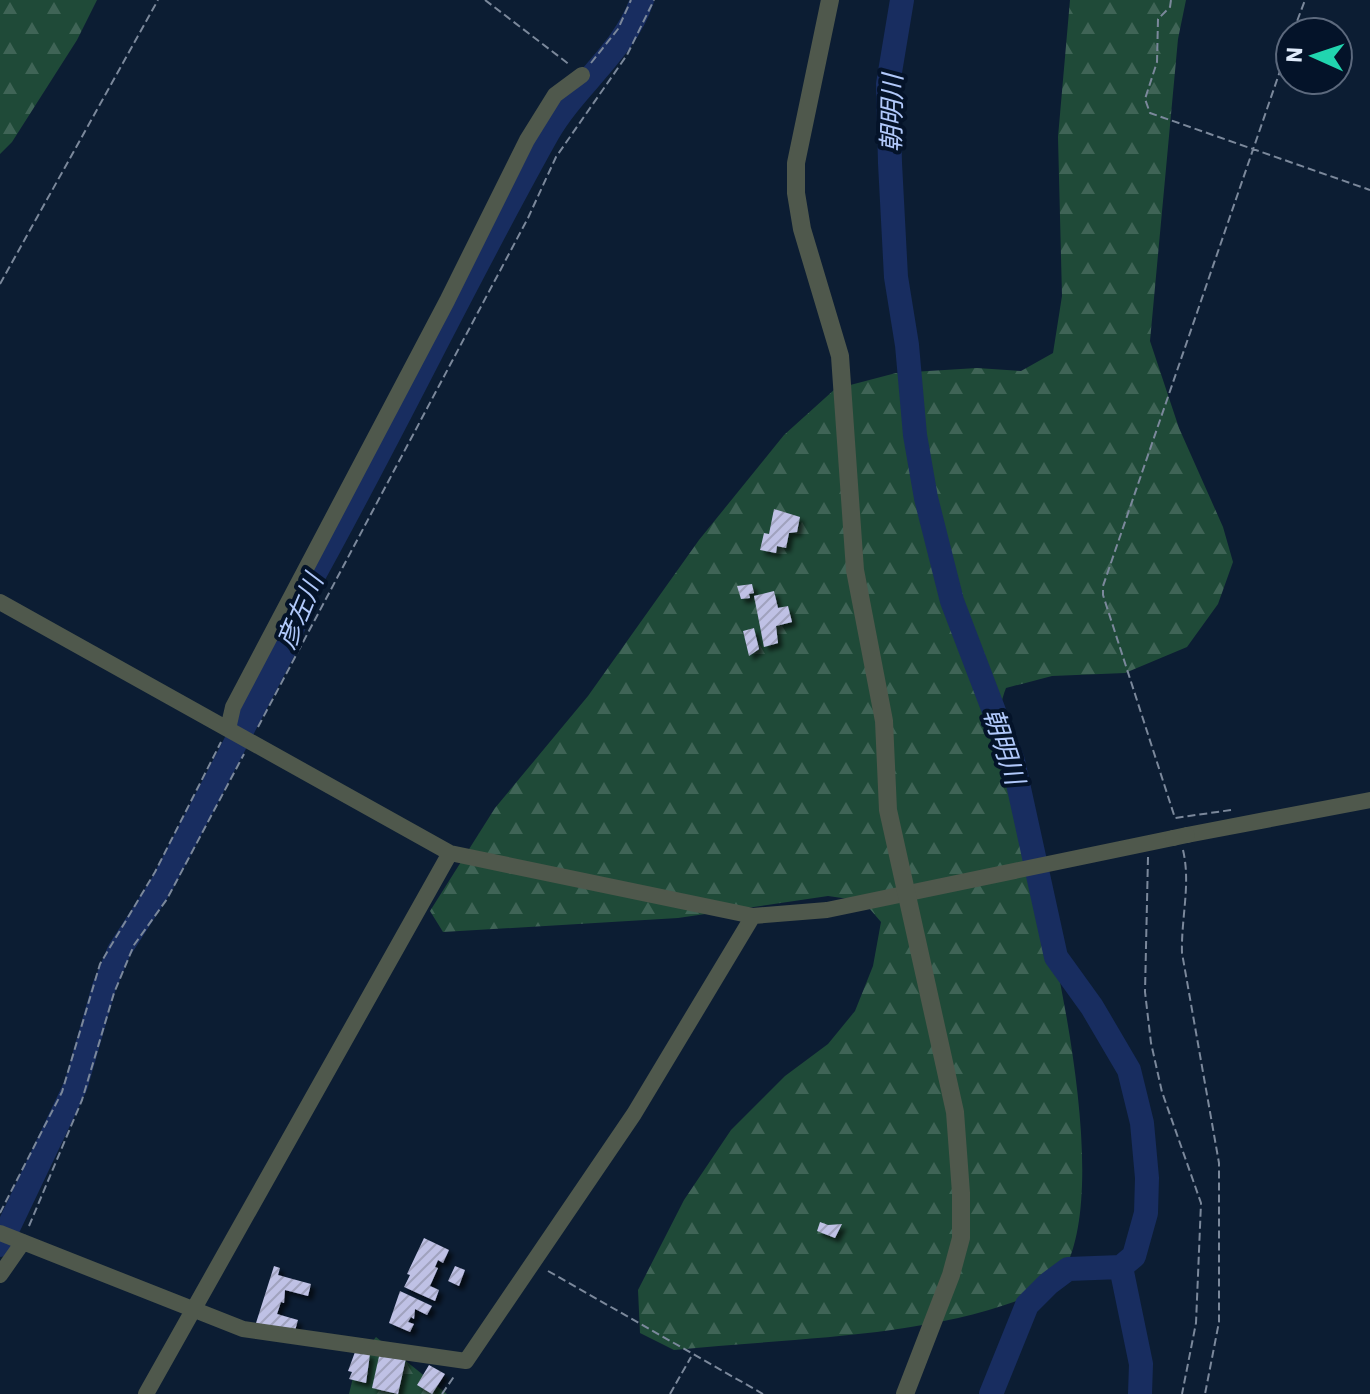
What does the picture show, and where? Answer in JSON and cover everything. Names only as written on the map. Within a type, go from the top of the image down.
[{"type":"street","points":[[830,0],[796,163],[796,193],[802,229],[840,356],[855,570],[884,721],[888,810],[917,892],[955,1112],[961,1193],[961,1238],[951,1275],[905,1394]]},
{"type":"street","points":[[229,730],[233,707],[447,301],[527,140],[555,95],[582,75]]},
{"type":"street","points":[[0,602],[450,853],[753,916],[827,910],[1370,800]]},
{"type":"street","points":[[146,1394],[450,853]]},
{"type":"street","points":[[0,1275],[12,1238],[243,1329],[466,1361],[634,1114],[753,916]]},
{"type":"path","points":[[0,284],[158,0]]},
{"type":"path","points":[[485,0],[582,75],[608,44],[631,0]]},
{"type":"path","points":[[12,1238],[82,1100],[114,993],[129,957],[167,899],[528,218],[556,157],[627,55],[654,0]]},
{"type":"path","points":[[1171,0],[1170,7],[1158,19],[1157,62],[1146,107],[1150,113],[1370,190]]},
{"type":"path","points":[[1237,809],[1175,818],[1103,595],[1103,586],[1274,88]]},
{"type":"path","points":[[0,1213],[62,1092],[100,964],[155,872],[229,730]]},
{"type":"path","points":[[1180,839],[1187,869],[1181,920],[1182,953],[1219,1163],[1219,1322],[1205,1394]]},
{"type":"path","points":[[1146,843],[1145,992],[1151,1043],[1162,1092],[1201,1203],[1196,1323],[1182,1394]]},
{"type":"path","points":[[533,1262],[763,1394]]},
{"type":"path","points":[[670,1394],[692,1356]]},
{"type":"path","points":[[442,1394],[466,1361]]},
{"type":"green space","points":[[0,0],[97,0],[77,40],[12,142],[0,154]]},
{"type":"green space","points":[[1070,0],[1186,0],[1178,39],[1150,341],[1179,428],[1223,527],[1233,562],[1218,604],[1187,647],[1125,673],[1052,676],[1006,688],[1000,709],[1001,750],[1041,892],[1075,1075],[1081,1140],[1081,1200],[1072,1250],[1053,1286],[984,1312],[941,1322],[852,1335],[674,1350],[640,1333],[638,1290],[684,1200],[731,1130],[785,1076],[828,1044],[855,1011],[873,966],[881,922],[863,901],[828,896],[678,918],[443,932],[430,911],[495,808],[588,696],[699,540],[784,435],[835,389],[896,373],[977,368],[1021,371],[1053,353],[1062,296],[1058,137]]},
{"type":"green space","points":[[376,1337],[447,1394],[349,1394],[357,1361]]},
{"type":"building","points":[[774,509],[800,517],[797,532],[789,533],[786,548],[777,546],[776,553],[760,550],[764,533],[769,534]]},
{"type":"building","points":[[752,584],[754,593],[749,594],[750,598],[741,599],[737,586]]},
{"type":"building","points":[[774,591],[778,608],[788,606],[792,622],[776,626],[778,643],[764,647],[754,596]]},
{"type":"building","points":[[754,628],[759,649],[749,656],[743,631]]},
{"type":"building","points":[[820,1222],[842,1224],[835,1238],[817,1231]]},
{"type":"building","points":[[424,1238],[449,1250],[443,1263],[438,1260],[435,1267],[438,1268],[430,1286],[439,1290],[435,1301],[404,1287]]},
{"type":"building","points":[[274,1266],[280,1268],[278,1275],[311,1284],[308,1296],[285,1290],[284,1303],[281,1302],[277,1314],[298,1320],[294,1334],[256,1323]]},
{"type":"building","points":[[455,1266],[465,1270],[459,1286],[448,1281]]},
{"type":"building","points":[[400,1291],[432,1306],[427,1315],[415,1309],[414,1319],[411,1317],[408,1322],[414,1324],[410,1332],[389,1323]]},
{"type":"building","points":[[355,1352],[370,1354],[366,1383],[349,1379],[352,1372],[348,1371]]},
{"type":"building","points":[[380,1352],[406,1358],[398,1394],[372,1388]]},
{"type":"building","points":[[429,1365],[445,1374],[432,1394],[417,1385]]},
{"type":"waterway","name":"彦左川","points":[[0,1245],[76,1085],[104,987],[119,951],[161,886],[287,644],[309,584],[517,189],[559,116],[624,36],[642,0]]},
{"type":"waterway","name":"朝明川","points":[[902,0],[888,84],[890,163],[896,277],[907,345],[915,435],[926,498],[952,601],[1013,761],[1056,957],[1092,1007],[1129,1070],[1142,1123],[1147,1178],[1146,1213],[1134,1256],[1121,1267],[1068,1269],[1048,1284],[1027,1305],[991,1394]]},
{"type":"waterway","points":[[1121,1267],[1141,1364],[1140,1394]]}]
